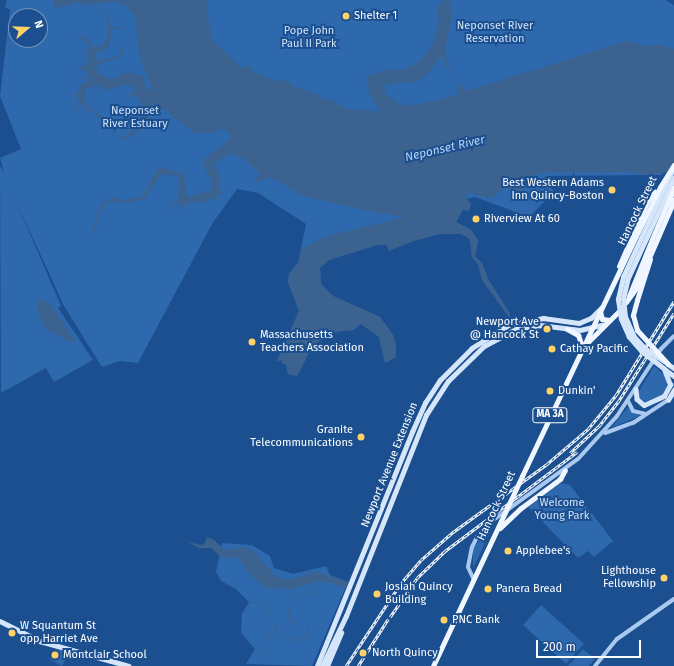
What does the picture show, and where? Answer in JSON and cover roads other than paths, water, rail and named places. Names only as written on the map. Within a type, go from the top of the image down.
[{"type":"main road","name":"Hancock Street","points":[[433,666],[600,308],[660,187],[674,165]]},
{"type":"main road","points":[[674,165],[623,277],[618,299],[621,319],[631,340],[645,355],[674,376]]},
{"type":"main road","points":[[674,178],[629,276],[623,299],[626,320],[634,337],[645,349],[674,368]]},
{"type":"main road","name":"Hancock Street","points":[[579,354],[587,342],[626,302],[654,240],[674,188]]},
{"type":"main road","points":[[617,276],[623,253],[648,200],[658,191],[670,195],[672,203],[654,240],[633,315],[636,330],[668,364]]},
{"type":"main road","points":[[600,308],[602,319],[608,321]]},
{"type":"main road","name":"Newport Avenue Extension","points":[[317,666],[410,437],[425,404],[440,380],[473,346],[510,324],[536,318],[579,323],[591,318],[600,308]]},
{"type":"main road","name":"Newport Avenue Extension","points":[[322,666],[346,616],[416,439],[431,406],[445,384],[474,354],[507,332],[534,325],[567,329],[591,329],[608,321]]},
{"type":"main road","points":[[567,329],[578,335],[582,348]]},
{"type":"main road","points":[[636,389],[637,399],[644,405],[663,396],[670,385],[664,369]]},
{"type":"main road","points":[[668,400],[674,390]]},
{"type":"main road","points":[[496,532],[521,508],[560,479],[565,470]]},
{"type":"main road","points":[[327,666],[338,643],[346,616]]},
{"type":"main road","points":[[0,621],[40,641],[129,666]]},
{"type":"street","points":[[474,580],[468,567],[472,547],[477,537],[492,521],[565,470],[601,435],[636,389],[661,349],[674,336]]},
{"type":"street","points":[[628,400],[633,411],[646,414]]},
{"type":"street","points":[[601,435],[627,425],[668,400]]},
{"type":"street","points":[[595,666],[618,639],[674,599]]},
{"type":"water","name":"Neponset River","points":[[53,0],[207,0],[207,19],[209,20],[213,41],[241,67],[250,67],[254,74],[263,75],[271,80],[288,81],[294,87],[298,87],[315,95],[318,93],[319,97],[328,100],[332,97],[332,102],[337,98],[336,104],[348,109],[376,111],[381,114],[369,93],[366,77],[387,70],[407,69],[421,60],[434,42],[439,22],[437,9],[443,0],[450,0],[452,17],[445,51],[450,71],[441,56],[427,75],[416,82],[386,84],[384,87],[387,95],[400,105],[406,106],[408,103],[411,106],[457,95],[458,84],[468,91],[506,79],[508,76],[511,77],[627,41],[644,46],[662,45],[674,49],[674,172],[644,175],[631,172],[545,172],[531,176],[519,191],[505,188],[493,197],[488,198],[468,192],[465,197],[471,205],[468,211],[463,209],[456,222],[471,230],[478,240],[475,257],[482,263],[488,279],[510,314],[510,318],[482,280],[478,264],[472,257],[470,239],[461,234],[440,234],[413,241],[389,251],[387,245],[377,245],[329,260],[320,268],[321,284],[333,296],[380,317],[393,335],[396,345],[396,357],[385,363],[379,337],[361,324],[353,330],[334,332],[313,345],[297,376],[288,374],[286,364],[283,364],[281,360],[277,361],[299,311],[288,282],[289,274],[298,263],[302,249],[327,236],[405,217],[368,211],[304,196],[270,177],[254,183],[260,173],[244,159],[231,153],[213,164],[220,176],[220,191],[224,194],[215,195],[220,199],[208,199],[203,205],[201,201],[186,204],[181,210],[181,207],[172,214],[182,204],[180,202],[165,213],[178,199],[180,181],[177,176],[161,174],[145,199],[124,203],[109,201],[100,212],[95,226],[97,231],[93,235],[97,212],[104,202],[114,197],[122,200],[143,196],[159,167],[184,174],[187,198],[211,190],[212,182],[204,167],[204,159],[228,141],[231,135],[223,128],[213,133],[195,133],[175,118],[167,120],[173,116],[163,109],[153,107],[147,111],[152,109],[148,113],[155,122],[124,140],[122,138],[127,134],[150,122],[145,121],[120,133],[146,118],[141,112],[123,120],[143,107],[136,95],[125,99],[135,90],[134,86],[126,90],[131,86],[129,84],[106,90],[97,85],[86,89],[85,101],[105,121],[97,124],[103,120],[98,118],[90,109],[81,113],[88,108],[83,104],[78,108],[69,111],[78,106],[80,101],[76,101],[80,97],[71,100],[80,95],[71,96],[80,91],[76,91],[81,87],[77,87],[93,78],[78,80],[91,75],[86,75],[89,72],[81,72],[88,69],[73,70],[88,64],[89,61],[83,62],[90,58],[86,56],[89,52],[83,52],[89,49],[88,43],[84,41],[86,38],[75,40],[86,35],[95,48],[102,45],[107,38],[108,26],[105,14],[97,15],[105,12],[112,28],[121,27],[122,23],[124,27],[112,30],[109,47],[95,54],[98,61],[122,55],[120,48],[123,46],[124,55],[96,66],[95,69],[99,69],[97,72],[110,80],[111,76],[113,79],[117,78],[117,75],[119,77],[120,74],[125,74],[126,69],[129,73],[142,75],[148,92],[152,89],[139,55],[135,15],[131,13],[127,4],[122,6],[116,1],[88,5],[77,3],[55,8]]},
{"type":"water","points":[[40,299],[49,303],[76,341],[70,342],[46,329],[39,316],[37,303]]},
{"type":"water","points":[[207,537],[214,540],[225,550],[246,547],[253,550],[277,578],[295,579],[314,571],[348,582],[346,588],[330,582],[315,582],[293,589],[267,588],[251,576],[238,558],[221,557],[211,548],[199,548],[188,542],[201,545],[205,543]]},
{"type":"waterway","points":[[450,71],[458,84]]},
{"type":"waterway","points":[[256,657],[261,647],[267,643],[266,633],[272,636],[276,626],[280,626],[288,637],[295,641],[308,636],[307,625],[288,621],[288,610],[294,598],[313,592],[318,583]]},
{"type":"waterway","points":[[249,602],[263,603],[266,609],[265,624],[277,625]]},
{"type":"railway","points":[[346,666],[401,583],[421,560],[453,532],[547,464],[588,429],[616,395],[674,301]]},
{"type":"railway","points":[[570,453],[599,426],[618,402],[674,313]]},
{"type":"railway","points":[[390,617],[417,578],[445,551],[577,452]]},
{"type":"railway","points":[[358,666],[388,619]]},
{"type":"place","name":"Shelter 1","points":[[346,16]]},
{"type":"place","name":"Best Western Adams Inn Quincy-Boston","points":[[612,190]]},
{"type":"place","name":"Riverview At 60","points":[[476,219]]},
{"type":"place","name":"Newport Ave @ Hancock St","points":[[547,329]]},
{"type":"place","name":"Massachusetts Teachers Association","points":[[252,342]]},
{"type":"place","name":"Cathay Pacific","points":[[552,349]]},
{"type":"place","name":"Dunkin'","points":[[550,391]]},
{"type":"place","name":"Granite Telecommunications","points":[[361,437]]},
{"type":"place","name":"Applebee's","points":[[508,551]]},
{"type":"place","name":"Lighthouse Fellowship","points":[[664,578]]},
{"type":"place","name":"Panera Bread","points":[[488,589]]},
{"type":"place","name":"Josiah Quincy Building","points":[[377,594]]},
{"type":"place","name":"PNC Bank","points":[[444,620]]},
{"type":"place","name":"W Squantum St opp Harriet Ave","points":[[12,633]]},
{"type":"place","name":"North Quincy","points":[[363,653]]},
{"type":"place","name":"Montclair School","points":[[55,655]]},
{"type":"park label","name":"Neponset River Reservation","points":[[495,33]]},
{"type":"park label","name":"Pope John Paul II Park","points":[[309,38]]},
{"type":"park label","name":"Neponset River Estuary","points":[[135,118]]},
{"type":"park label","name":"Welcome Young Park","points":[[562,510]]}]
